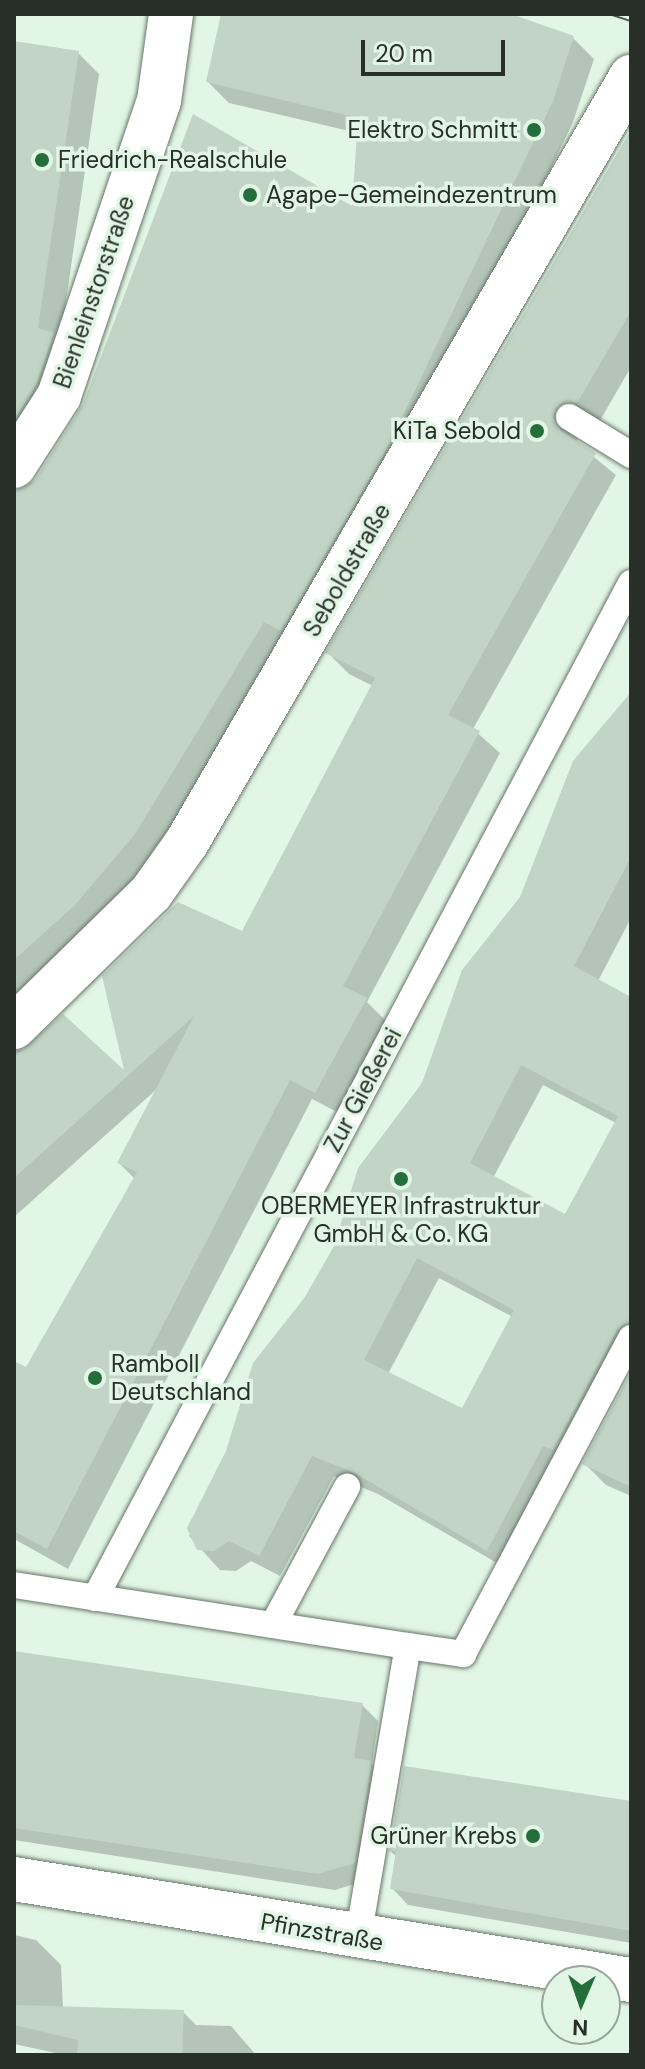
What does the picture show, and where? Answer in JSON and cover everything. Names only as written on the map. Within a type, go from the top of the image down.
[{"type":"street","name":"Bienleinstorstraße","points":[[14,466],[59,396],[159,101],[171,14]]},
{"type":"street","name":"Seboldstraße","points":[[14,1027],[151,893],[187,842],[631,77]]},
{"type":"street","name":"Pfinzstraße","points":[[14,1879],[358,1938],[631,1980]]},
{"type":"lane","points":[[569,417],[631,455]]},
{"type":"lane","name":"Zur Gießerei","points":[[95,1598],[631,583]]},
{"type":"lane","points":[[14,1585],[463,1654],[631,1338]]},
{"type":"lane","points":[[273,1625],[347,1487]]},
{"type":"lane","points":[[358,1938],[408,1646]]},
{"type":"building","points":[[221,14],[511,14],[574,36],[553,101],[388,447],[281,631],[264,622],[135,834],[75,905],[14,960],[14,491],[35,480],[83,404],[193,114],[352,206],[358,118],[206,82]]},
{"type":"building","name":"Friedrich-Realschule","points":[[14,41],[79,51],[38,328],[54,333],[36,385],[14,420]]},
{"type":"building","points":[[631,130],[631,311],[577,403],[562,403],[553,416],[561,431],[596,453],[448,715],[480,731],[343,986],[367,998],[315,1093],[290,1080],[47,1549],[14,1531],[14,1361],[26,1367],[137,1172],[117,1163],[194,1016],[14,1178],[14,1057],[63,1014],[124,1070],[102,976],[178,902],[242,931],[375,678],[325,653]]},
{"type":"building","points":[[631,692],[631,857],[574,966],[631,997],[631,1322],[617,1330],[553,1450],[543,1446],[487,1551],[355,1473],[312,1456],[259,1556],[229,1541],[214,1551],[197,1550],[187,1528],[226,1451],[253,1363],[305,1297],[334,1246],[358,1168],[422,1083],[462,970],[520,897],[573,761]],"holes":[[[521,1065],[618,1116],[565,1214],[470,1163]],[[417,1258],[514,1310],[462,1408],[364,1360]]]},
{"type":"building","points":[[631,1372],[631,1487],[582,1464]]},
{"type":"building","points":[[14,1651],[363,1703],[354,1758],[372,1761],[355,1863],[318,1874],[14,1828]]},
{"type":"building","points":[[404,1766],[631,1801],[631,1931],[390,1889],[396,1850],[389,1852]]},
{"type":"building","points":[[14,2005],[184,2010],[182,2055],[77,2055],[78,2040],[14,2025]]},
{"type":"tram line","points":[[609,14],[631,21]]},
{"type":"place","name":"Elektro Schmitt","points":[[534,130]]},
{"type":"place","name":"Friedrich-Realschule","points":[[42,160]]},
{"type":"place","name":"Agape-Gemeindezentrum","points":[[250,195]]},
{"type":"place","name":"KiTa Sebold","points":[[537,431]]},
{"type":"place","name":"OBERMEYER Infrastruktur GmbH & Co. KG","points":[[401,1179]]},
{"type":"place","name":"Ramboll Deutschland","points":[[95,1378]]},
{"type":"place","name":"Grüner Krebs","points":[[533,1836]]}]
